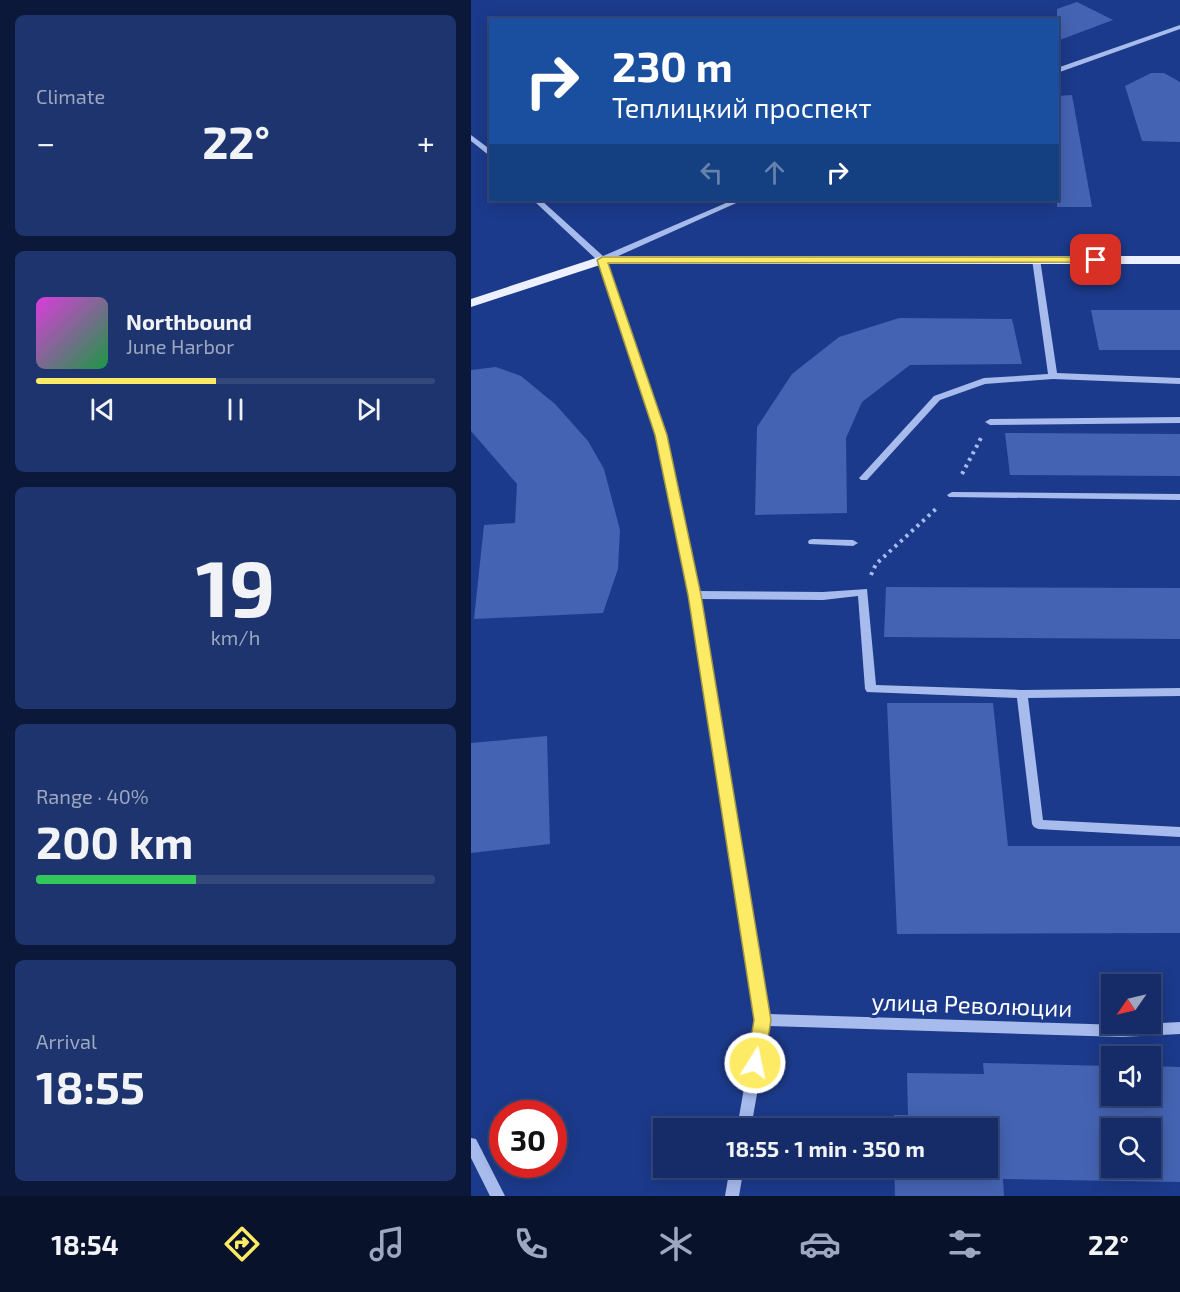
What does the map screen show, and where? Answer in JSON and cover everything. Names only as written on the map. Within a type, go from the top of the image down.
[{"type":"main road","points":[[471,303],[602,260],[1036,258],[1180,260]]},
{"type":"street","points":[[1059,70],[1180,27]]},
{"type":"street","points":[[471,137],[489,153]]},
{"type":"street","points":[[538,201],[602,260],[661,435],[694,595],[763,1020],[746,1118]]},
{"type":"street","points":[[602,260],[737,201]]},
{"type":"street","points":[[1036,258],[1053,376]]},
{"type":"street","points":[[864,478],[936,398],[984,381],[1053,376],[1180,381]]},
{"type":"street","points":[[990,422],[1180,420]]},
{"type":"street","points":[[952,495],[1180,497]]},
{"type":"street","points":[[813,542],[853,543]]},
{"type":"street","points":[[694,595],[823,597],[863,592],[871,688],[1022,694],[1180,692]]},
{"type":"street","points":[[1022,694],[1038,824],[1180,832]]},
{"type":"street","name":"улица Революции","points":[[763,1020],[1122,1031],[1180,1028]]},
{"type":"street","points":[[471,1144],[498,1196]]},
{"type":"street","points":[[732,1196],[735,1178]]},
{"type":"building","points":[[1077,2],[1113,20],[1059,40],[1057,9]]},
{"type":"building","points":[[1151,73],[1164,73],[1180,82],[1180,142],[1142,141],[1125,86]]},
{"type":"building","points":[[1072,95],[1092,207],[1057,207],[1057,201],[1059,201],[1059,96]]},
{"type":"building","points":[[1091,310],[1180,310],[1180,350],[1099,350]]},
{"type":"building","points":[[899,318],[1012,319],[1022,364],[910,365],[862,402],[846,438],[847,513],[755,515],[757,427],[792,374],[839,337]]},
{"type":"building","points":[[496,367],[521,376],[555,404],[588,441],[604,469],[620,530],[618,569],[603,613],[474,619],[484,525],[515,523],[517,484],[471,431],[471,370]]},
{"type":"building","points":[[1005,433],[1180,434],[1180,476],[1010,475]]},
{"type":"building","points":[[886,587],[1180,588],[1180,639],[884,637]]},
{"type":"building","points":[[887,703],[993,703],[1008,846],[1180,846],[1180,933],[897,934]]},
{"type":"building","points":[[547,736],[550,844],[471,853],[471,743]]},
{"type":"building","points":[[983,1063],[1101,1066],[1101,1106],[1161,1106],[1161,1066],[1180,1067],[1180,1182],[1003,1179],[1004,1196],[895,1196],[894,1178],[998,1178],[998,1118],[894,1118],[894,1115],[908,1115],[907,1073],[984,1074]]},
{"type":"route","points":[[755,1063],[763,1020],[694,595],[661,435],[602,260],[1036,258],[1096,260]]}]
